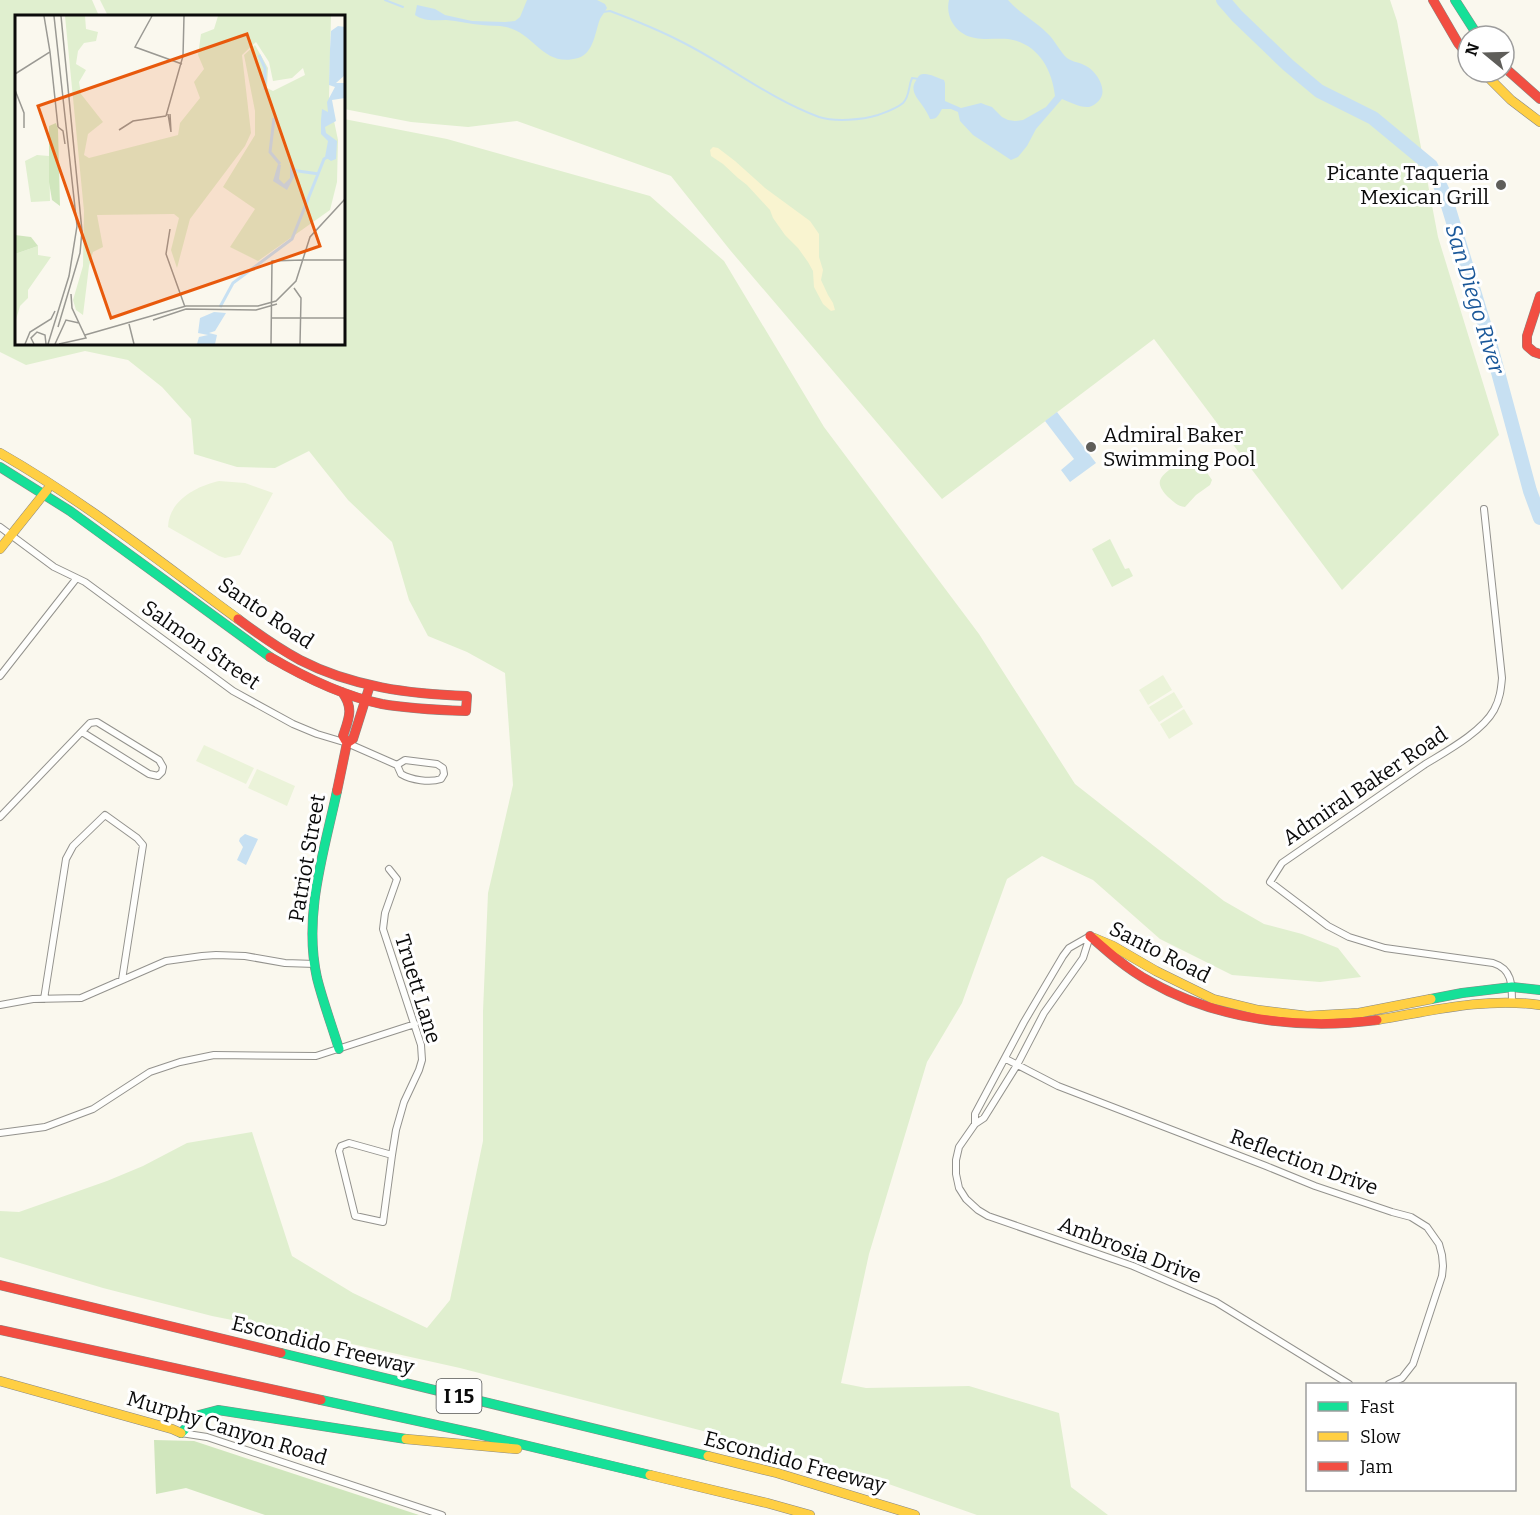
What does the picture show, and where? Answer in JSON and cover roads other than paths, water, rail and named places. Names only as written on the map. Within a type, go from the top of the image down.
[{"type":"main road","points":[[1433,0],[1456,40]]},
{"type":"main road","points":[[1455,0],[1470,24]]},
{"type":"main road","points":[[1516,78],[1540,99]]},
{"type":"main road","points":[[1495,84],[1510,100],[1540,122]]},
{"type":"main road","points":[[1540,296],[1527,336],[1527,346],[1540,354]]},
{"type":"main road","name":"Santo Road","points":[[0,453],[53,484],[268,641],[312,666],[346,679],[382,688],[417,694],[467,696],[466,711],[432,710],[379,703],[342,692],[305,676],[264,653],[70,511],[0,467]]},
{"type":"main road","points":[[0,549],[53,484]]},
{"type":"main road","name":"Patriot Street","points":[[347,743],[353,739],[370,685]]},
{"type":"main road","name":"Patriot Street","points":[[339,1048],[317,977],[312,934],[313,903],[347,743],[343,736],[351,711],[348,700],[342,692]]},
{"type":"main road","name":"Santo Road","points":[[1090,936],[1213,999],[1268,1011],[1306,1016],[1359,1013],[1462,993],[1512,987],[1540,990]]},
{"type":"main road","name":"Santo Road","points":[[1090,936],[1107,953],[1168,991],[1208,1008],[1250,1018],[1301,1024],[1359,1022],[1497,1002],[1540,1005]]},
{"type":"main road","name":"Escondido Freeway","points":[[0,1285],[766,1470],[915,1515]]},
{"type":"main road","name":"I 15","points":[[0,1330],[478,1434],[810,1515]]},
{"type":"main road","name":"Murphy Canyon Road","points":[[0,1381],[36,1389],[181,1433]]},
{"type":"main road","points":[[181,1433],[199,1416],[218,1410],[393,1438],[556,1453]]},
{"type":"street","name":"Admiral Baker Road","points":[[1484,509],[1502,678],[1501,693],[1494,711],[1481,727],[1282,864],[1270,882],[1328,926],[1349,937],[1384,948],[1493,963],[1509,972],[1512,987]]},
{"type":"street","name":"Salmon Street","points":[[0,527],[54,567],[85,582],[233,691],[293,724],[347,743],[397,765],[401,774],[407,778],[435,781],[441,779],[444,774],[443,768],[437,764],[405,760],[397,765]]},
{"type":"street","points":[[0,676],[76,579]]},
{"type":"street","points":[[0,817],[90,723],[97,722],[159,760],[163,766],[162,772],[158,776],[150,774],[82,732]]},
{"type":"street","points":[[44,999],[66,859],[73,846],[105,815],[143,845],[122,980]]},
{"type":"street","name":"Truett Lane","points":[[389,869],[397,879],[385,913],[383,929],[415,1024],[421,1045],[422,1060],[404,1102],[396,1130],[383,1222],[356,1216],[339,1151],[341,1146],[349,1143],[392,1155]]},
{"type":"street","name":"Ambrosia Drive","points":[[975,1124],[975,1114],[1024,1022],[1063,956],[1069,948],[1090,936]]},
{"type":"street","name":"Ambrosia Drive","points":[[1090,936],[1083,958],[1044,1013],[1017,1065],[984,1118],[975,1124],[959,1147],[956,1160],[959,1188],[966,1199],[988,1216],[1133,1266],[1216,1302],[1347,1383]]},
{"type":"street","points":[[0,1005],[33,999],[81,998],[166,962],[202,956],[245,956],[285,963],[315,964]]},
{"type":"street","points":[[1512,987],[1512,1002]]},
{"type":"street","points":[[0,1132],[45,1127],[93,1109],[150,1072],[180,1062],[214,1055],[316,1056],[415,1024]]},
{"type":"street","name":"Reflection Drive","points":[[1006,1059],[1058,1086],[1315,1186],[1392,1212],[1411,1216],[1427,1227],[1439,1244],[1442,1255],[1442,1276],[1413,1365],[1402,1378],[1391,1383]]},
{"type":"street","name":"Murphy Canyon Road","points":[[181,1433],[207,1437],[442,1515]]},
{"type":"water","points":[[527,0],[597,0],[605,4],[607,8],[600,19],[591,47],[578,58],[566,60],[547,54],[516,30],[506,27],[426,20],[415,15],[417,5],[472,21],[515,21],[520,17]]},
{"type":"water","points":[[949,0],[1008,0],[1047,33],[1067,58],[1088,67],[1095,73],[1102,86],[1100,99],[1086,107],[1062,99],[1036,129],[1018,157],[1011,160],[973,135],[960,121],[958,112],[942,109],[936,118],[930,119],[913,90],[922,74],[944,80],[945,101],[961,108],[981,103],[992,107],[1008,120],[1023,120],[1046,107],[1055,96],[1046,67],[1035,51],[1018,41],[979,39],[962,33],[950,19]]},
{"type":"water","points":[[1057,412],[1096,463],[1070,482],[1061,470],[1074,459],[1045,421]]},
{"type":"water","points":[[245,834],[258,839],[246,865],[237,860],[243,847],[239,841]]},
{"type":"waterway","points":[[385,0],[403,7]]},
{"type":"waterway","name":"San Diego River","points":[[1223,0],[1288,65],[1319,91],[1373,118],[1431,166],[1445,196],[1492,350],[1530,491],[1540,518]]},
{"type":"waterway","points":[[603,12],[610,11],[673,38],[783,101],[825,119],[872,117],[891,110],[905,100],[912,78],[919,79]]},
{"type":"place","name":"Picante Taqueria Mexican Grill","points":[[1501,185]]},
{"type":"place","name":"Admiral Baker Swimming Pool","points":[[1091,447]]}]
